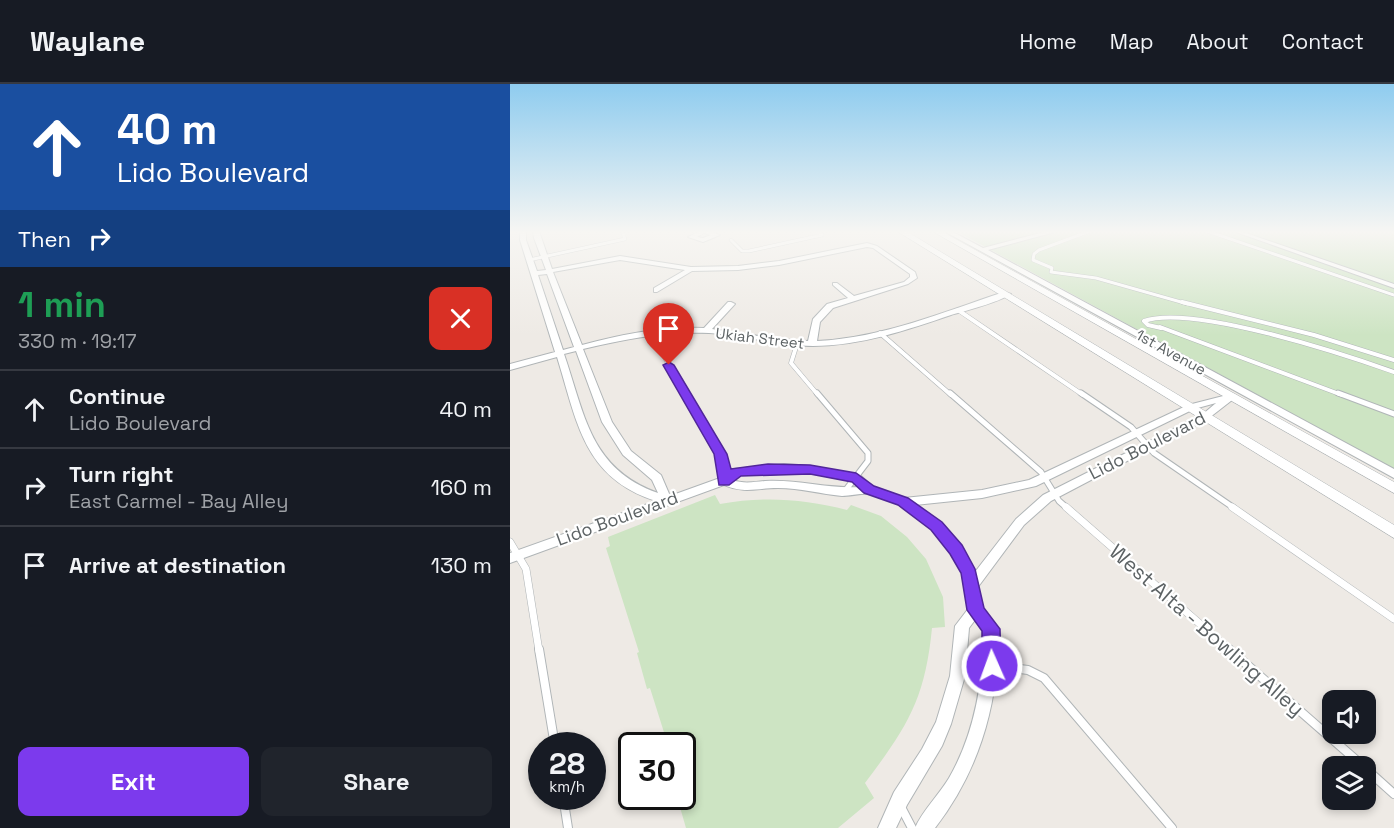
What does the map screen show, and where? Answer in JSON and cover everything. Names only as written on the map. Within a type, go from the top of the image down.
[{"type":"main road","points":[[959,266],[1394,532]]},
{"type":"main road","points":[[998,266],[1394,488]]},
{"type":"street","points":[[532,266],[588,440],[602,462],[635,491],[666,500]]},
{"type":"street","points":[[548,266],[614,435],[627,453],[657,478],[666,500]]},
{"type":"street","points":[[534,274],[578,266]]},
{"type":"street","points":[[670,266],[691,269],[766,266]]},
{"type":"street","points":[[812,344],[819,315],[830,306],[906,283],[914,276],[900,266]]},
{"type":"street","name":"1st Avenue","points":[[1013,266],[1394,474]]},
{"type":"street","points":[[1336,266],[1394,286]]},
{"type":"street","points":[[657,290],[691,269]]},
{"type":"street","points":[[835,284],[852,298]]},
{"type":"street","name":"Ukiah Street","points":[[510,367],[580,349],[665,332],[706,331],[797,344],[850,340],[1007,294]]},
{"type":"street","points":[[706,331],[731,303]]},
{"type":"street","name":"Lido Boulevard","points":[[903,502],[999,491],[1045,478],[1191,407],[1231,397]]},
{"type":"street","name":"Lido Boulevard","points":[[972,584],[1020,522],[1054,493],[1206,416],[1231,397]]},
{"type":"street","name":"Lido Boulevard","points":[[514,556],[666,500],[724,482],[738,472],[784,468],[826,472],[856,478],[869,490],[903,502],[926,518],[946,537],[965,564],[972,584]]},
{"type":"street","name":"Lido Boulevard","points":[[724,482],[739,487],[793,485],[844,492],[869,490]]},
{"type":"street","points":[[924,828],[948,792],[974,741],[983,716],[992,666],[991,629],[975,610],[972,584]]},
{"type":"street","points":[[887,828],[897,800],[941,733],[951,707],[961,662],[962,626],[975,610]]},
{"type":"lane","points":[[1047,266],[1052,268],[1051,272],[1096,278],[1133,290],[1314,335],[1394,360]]},
{"type":"lane","points":[[1305,266],[1394,295]]},
{"type":"lane","points":[[958,310],[1131,427],[1147,446],[1394,620]]},
{"type":"lane","points":[[1394,372],[1315,345],[1219,323],[1158,316],[1144,321],[1149,325],[1394,414]]},
{"type":"lane","points":[[665,332],[658,347],[720,454],[724,468],[724,482]]},
{"type":"lane","name":"West Alta - Bowling Alley","points":[[880,333],[1041,472],[1059,501],[1351,756]]},
{"type":"lane","points":[[797,344],[791,363],[868,453],[868,461],[844,492]]},
{"type":"lane","points":[[510,542],[514,556],[526,569],[553,732]]},
{"type":"lane","points":[[961,662],[1028,670],[1049,682],[1172,828]]},
{"type":"lane","name":"West Alta - Bowling Alley","points":[[1376,778],[1394,794]]},
{"type":"lane","points":[[897,800],[912,828]]},
{"type":"lane","points":[[565,810],[568,828]]},
{"type":"green space","points":[[1020,266],[1394,266],[1394,469]]},
{"type":"green space","points":[[715,495],[720,504],[768,499],[815,503],[847,510],[851,505],[881,516],[907,537],[926,559],[943,597],[945,627],[932,628],[924,675],[912,712],[865,783],[874,798],[838,828],[686,828],[681,810],[696,810],[696,732],[664,732],[650,688],[647,689],[637,653],[639,652],[606,548],[610,546],[608,537]]},
{"type":"route","points":[[669,365],[720,454],[724,468],[724,482],[738,472],[753,470],[784,468],[841,474],[856,478],[869,490],[903,502],[937,526],[965,564],[972,584],[975,610],[991,629],[992,666]]}]
